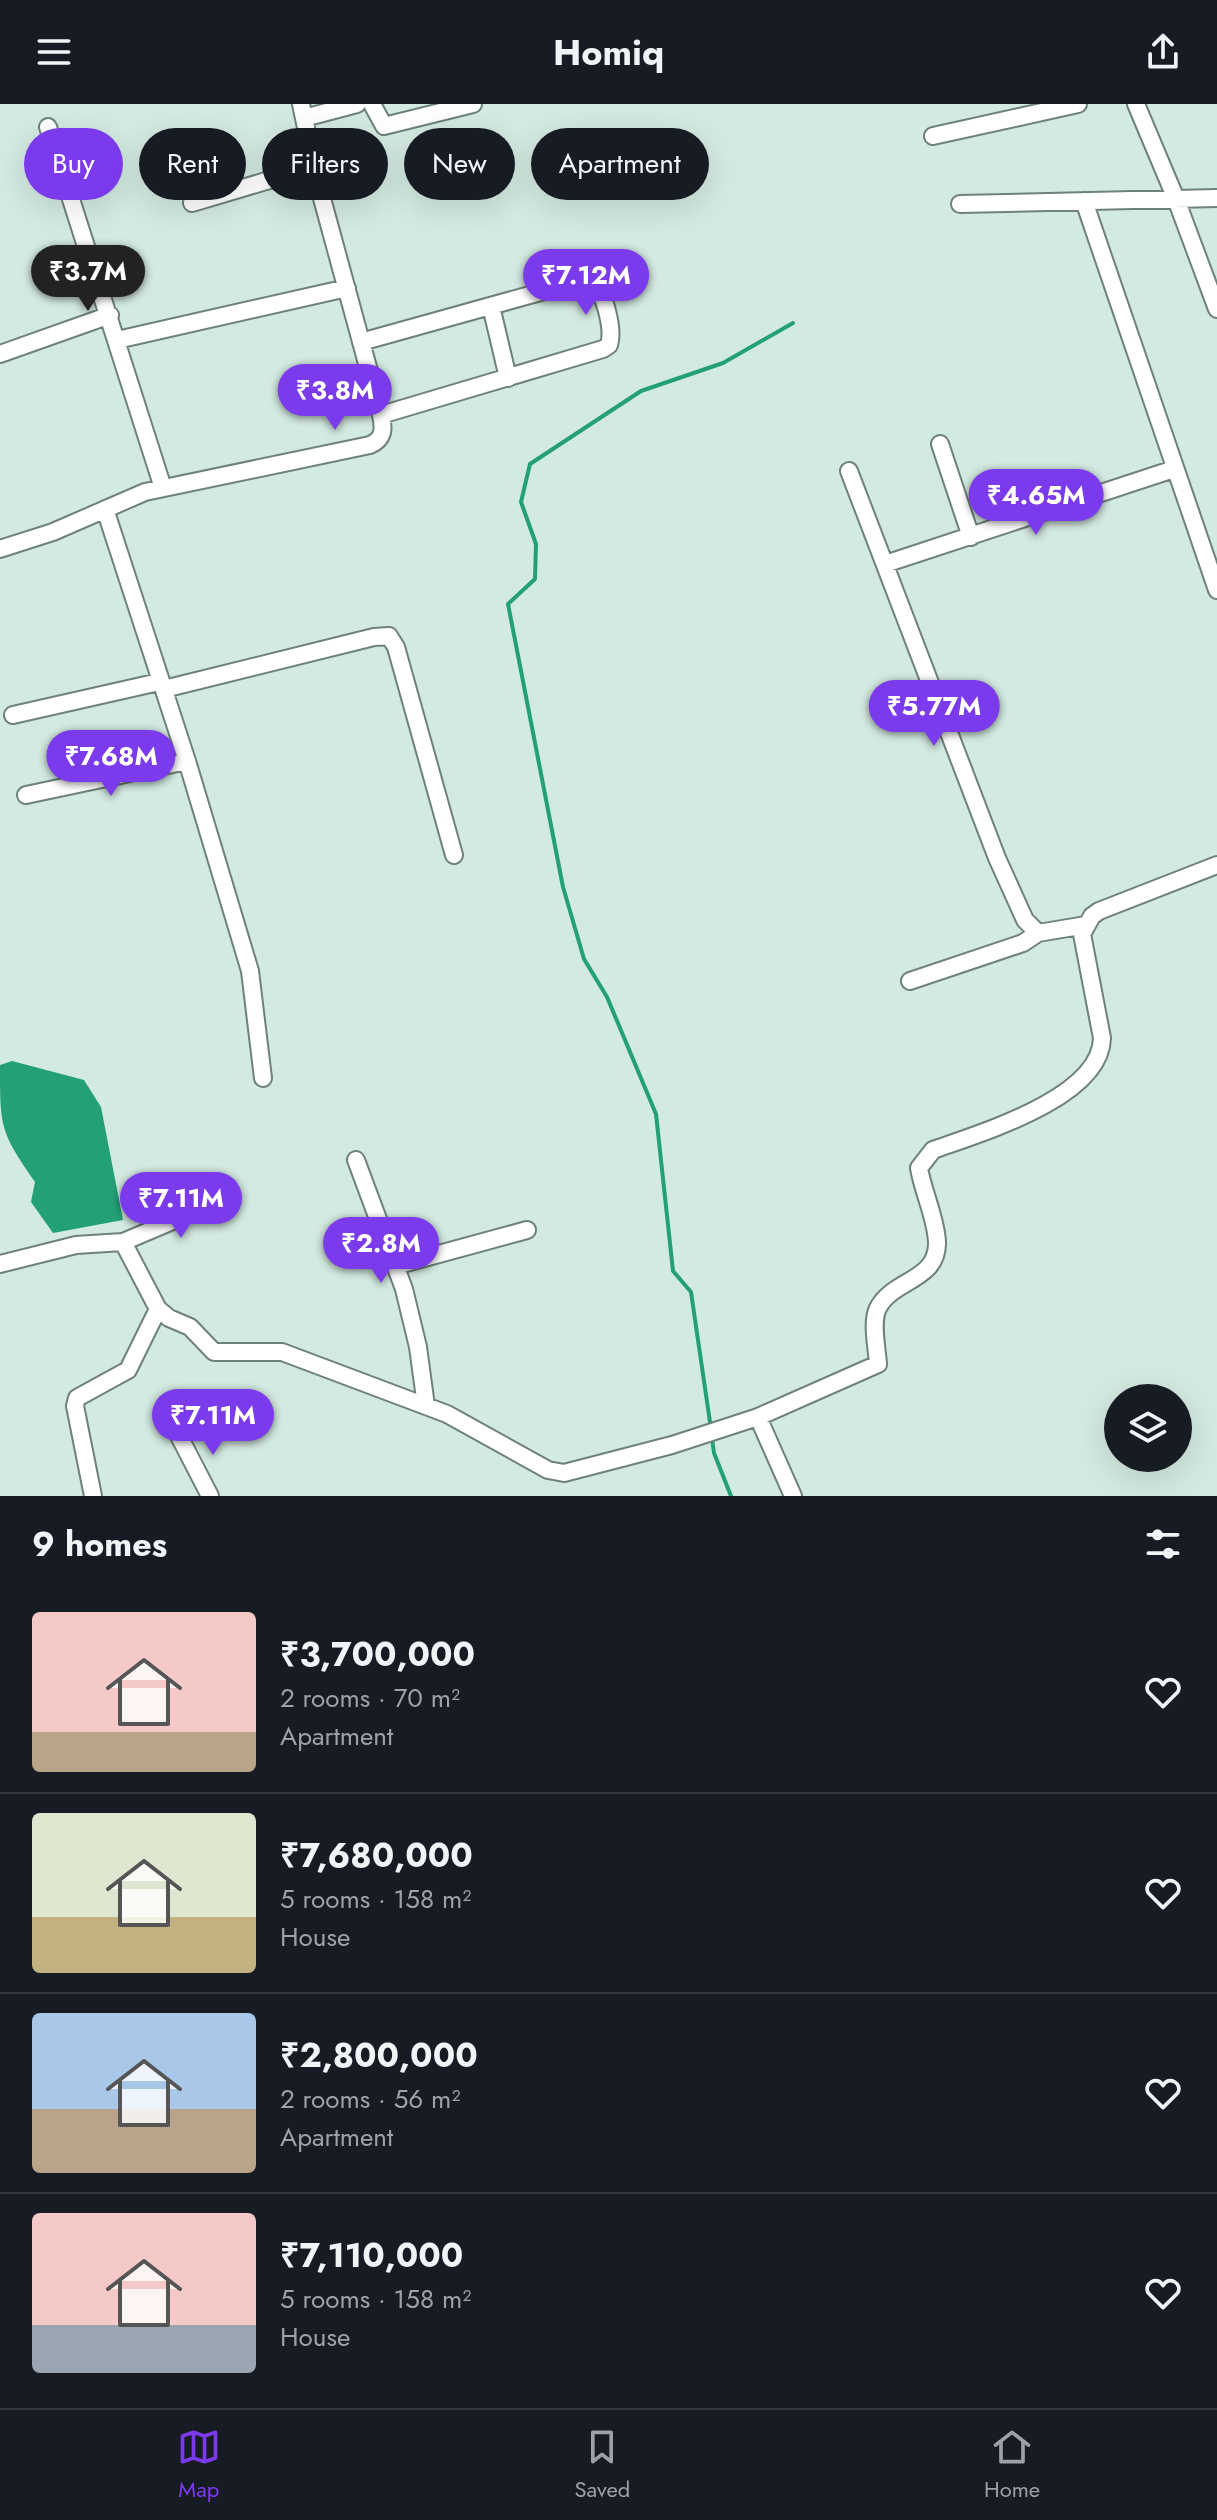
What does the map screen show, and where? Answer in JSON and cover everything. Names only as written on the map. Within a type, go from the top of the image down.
[{"type":"street","points":[[302,111],[357,104]]},
{"type":"street","points":[[372,104],[384,126],[473,104]]},
{"type":"street","points":[[933,136],[1078,104]]},
{"type":"street","points":[[1136,104],[1217,309]]},
{"type":"street","points":[[48,127],[163,488]]},
{"type":"street","points":[[192,203],[262,182]]},
{"type":"street","points":[[960,204],[1217,198]]},
{"type":"street","points":[[0,549],[53,532],[145,492],[370,445],[381,436],[384,428],[381,415],[323,200]]},
{"type":"street","points":[[1084,201],[1217,590]]},
{"type":"street","points":[[361,342],[590,280],[599,289],[611,336],[609,345],[603,349],[381,415]]},
{"type":"street","points":[[117,340],[347,288]]},
{"type":"street","points":[[491,306],[508,378]]},
{"type":"street","points":[[0,354],[110,315]]},
{"type":"street","points":[[940,444],[971,537]]},
{"type":"street","points":[[885,564],[1174,469]]},
{"type":"street","points":[[849,471],[997,858],[1025,920],[1038,933]]},
{"type":"street","points":[[105,509],[187,761],[250,971],[263,1078]]},
{"type":"street","points":[[13,715],[389,636],[396,647],[454,855]]},
{"type":"street","points":[[26,795],[187,761]]},
{"type":"street","points":[[123,1242],[158,1309],[169,1318],[190,1327],[214,1352],[282,1352],[447,1414],[548,1470],[564,1473],[758,1417],[878,1364],[875,1317],[878,1308],[888,1294],[925,1273],[933,1262],[937,1242],[919,1168],[933,1150],[999,1127],[1063,1095],[1095,1064],[1102,1053],[1102,1038],[1083,942],[1086,925],[1099,911],[1217,865]]},
{"type":"street","points":[[910,981],[1023,943],[1038,933],[1086,925]]},
{"type":"street","points":[[356,1160],[395,1266],[418,1347],[426,1406]]},
{"type":"street","points":[[0,1264],[76,1245],[123,1242],[182,1217],[211,1189]]},
{"type":"street","points":[[395,1266],[527,1230]]},
{"type":"street","points":[[93,1496],[78,1422],[77,1398],[128,1370],[158,1309]]},
{"type":"street","points":[[758,1417],[793,1496]]},
{"type":"street","points":[[178,1434],[210,1496]]},
{"type":"shaded area","points":[[12,1061],[84,1080],[101,1107],[123,1220],[53,1233],[31,1202],[35,1182],[9,1139],[2,1116],[0,1065]]},
{"type":"waterway","points":[[711,1429],[691,1292],[673,1271],[656,1114],[607,997],[584,959],[563,887],[508,604],[535,579],[536,544],[521,502],[530,464],[641,391],[723,363],[793,323]]},
{"type":"waterway","points":[[712,1438],[714,1453],[731,1496]]}]
